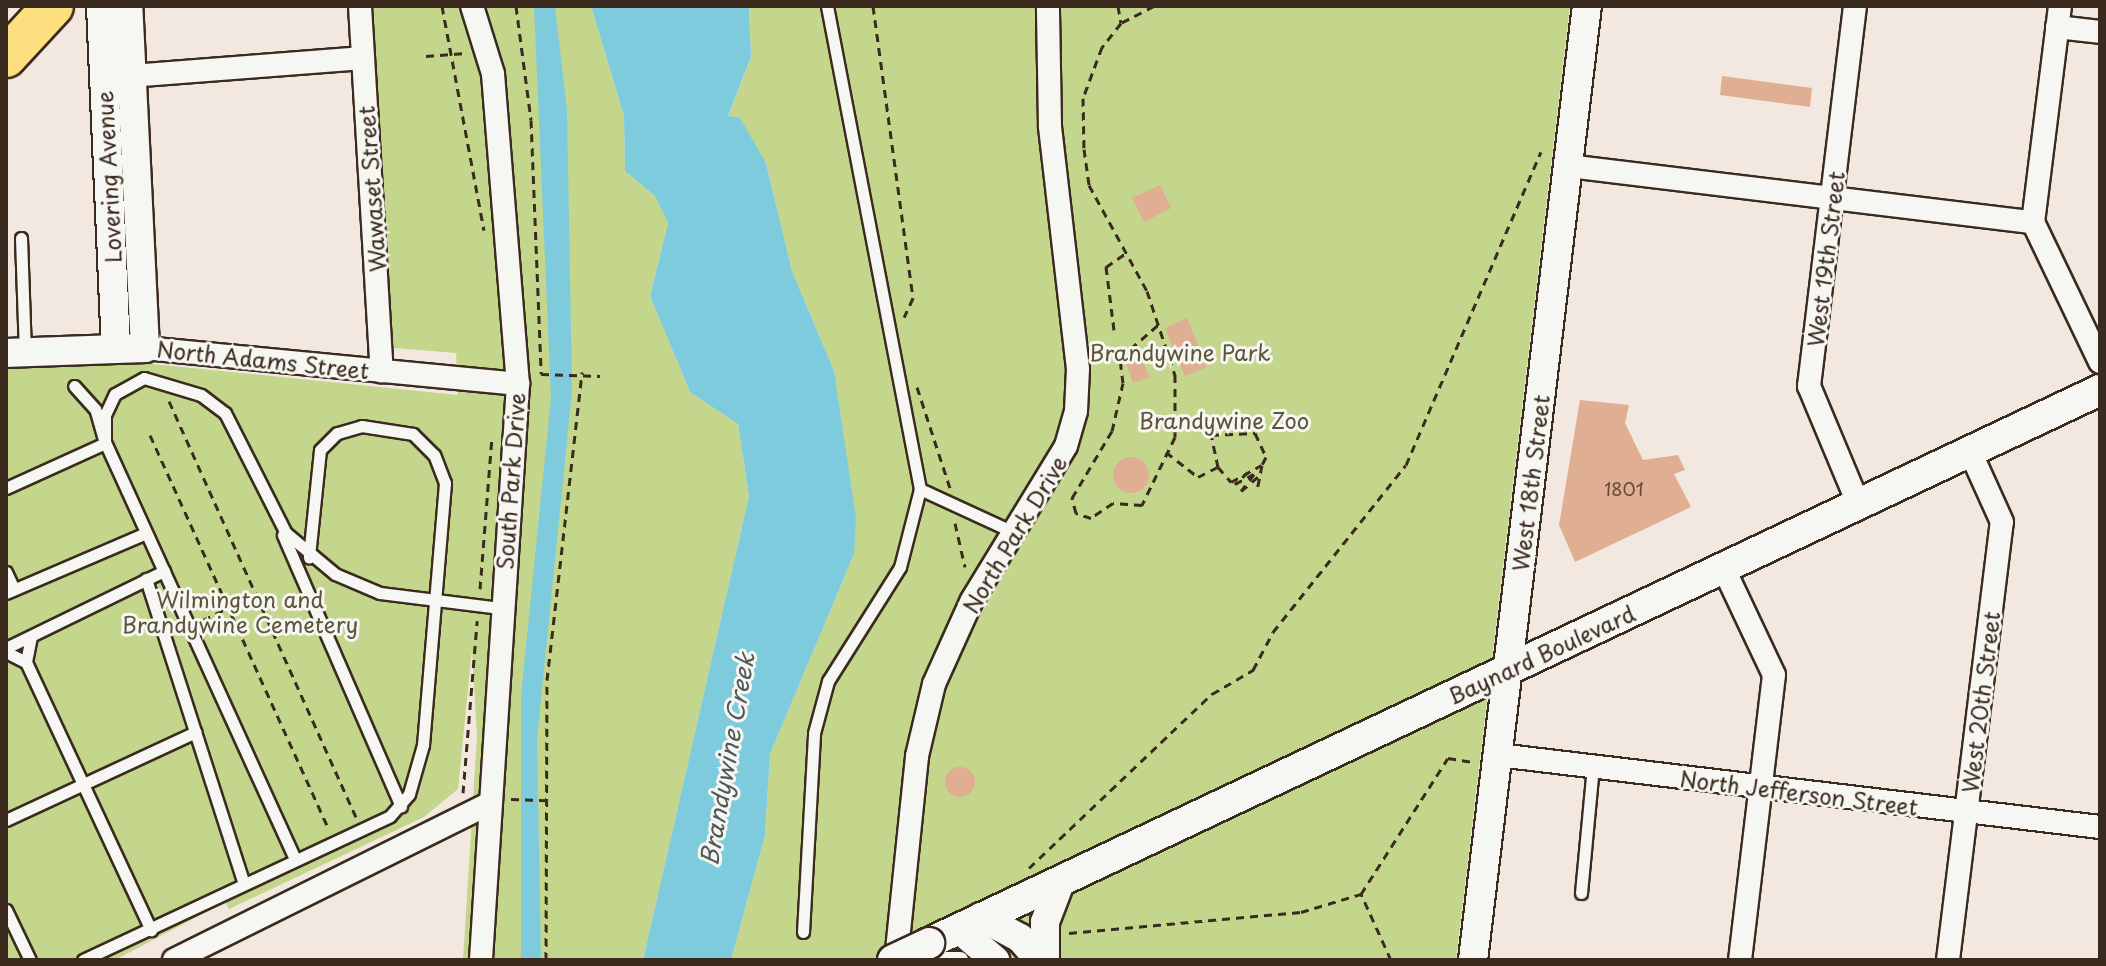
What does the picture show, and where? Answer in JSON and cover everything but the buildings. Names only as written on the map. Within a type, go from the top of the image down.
[{"type":"highway","points":[[6,27],[31,6]]},
{"type":"highway","points":[[6,57],[53,6]]},
{"type":"main road","name":"Baynard Boulevard","points":[[894,960],[955,944],[1061,880],[2100,390]]},
{"type":"street","name":"Lovering Avenue","points":[[101,6],[116,349]]},
{"type":"street","name":"Lovering Avenue","points":[[128,6],[145,348]]},
{"type":"street","name":"Wawaset Street","points":[[360,6],[382,371]]},
{"type":"street","name":"South Park Drive","points":[[472,6],[493,74],[518,384],[500,608],[481,960]]},
{"type":"street","name":"North Park Drive","points":[[894,960],[917,756],[934,684],[1013,532],[1066,446],[1077,389],[1050,126],[1048,6]]},
{"type":"street","name":"West 18th Street","points":[[1473,960],[1485,758],[1508,671],[1587,6]]},
{"type":"street","name":"West 19th Street","points":[[1855,6],[1810,394],[1858,503]]},
{"type":"street","points":[[2100,32],[2058,17],[2033,222],[2100,362]]},
{"type":"street","points":[[104,78],[362,58]]},
{"type":"street","points":[[1568,166],[2033,222]]},
{"type":"street","name":"North Adams Street","points":[[16,352],[145,348],[518,384]]},
{"type":"street","name":"West 20th Street","points":[[1948,960],[2002,522],[1970,451]]},
{"type":"street","points":[[1723,567],[1774,675],[1740,960]]},
{"type":"street","name":"North Jefferson Street","points":[[1485,758],[1593,767],[2100,827]]},
{"type":"street","points":[[174,960],[488,804]]},
{"type":"street","points":[[1045,960],[1045,922],[1061,880]]},
{"type":"street","points":[[955,944],[1020,938],[1039,960]]},
{"type":"street","points":[[955,944],[990,958]]},
{"type":"lane","points":[[803,932],[814,733],[828,681],[900,567],[920,489],[827,6]]},
{"type":"lane","points":[[16,352],[21,238]]},
{"type":"lane","points":[[105,443],[107,405],[125,383],[172,383],[225,413],[273,511],[401,806]]},
{"type":"lane","points":[[74,386],[95,409],[105,443],[295,859]]},
{"type":"lane","points":[[83,960],[362,829],[401,806],[419,771],[445,483],[434,455],[413,434],[362,426],[337,433],[320,450],[309,557]]},
{"type":"lane","points":[[6,488],[105,443]]},
{"type":"lane","points":[[920,489],[1013,532]]},
{"type":"lane","points":[[273,511],[309,557],[380,593],[500,608]]},
{"type":"lane","points":[[6,572],[10,591],[146,533]]},
{"type":"lane","points":[[151,930],[26,662],[6,650],[164,571]]},
{"type":"lane","points":[[146,579],[244,884]]},
{"type":"lane","points":[[26,662],[31,636]]},
{"type":"lane","points":[[6,820],[196,732]]},
{"type":"lane","points":[[1581,893],[1593,767]]},
{"type":"lane","points":[[6,910],[30,960]]},
{"type":"path","points":[[442,6],[455,54],[485,236]]},
{"type":"path","points":[[516,6],[531,120],[541,374],[573,371],[600,376]]},
{"type":"path","points":[[873,6],[913,298],[903,323]]},
{"type":"path","points":[[1118,6],[1121,23]]},
{"type":"path","points":[[1154,6],[1121,23],[1087,81],[1084,149],[1089,185],[1126,253],[1158,325],[1175,375],[1175,418],[1142,505],[1113,503],[1091,518],[1076,513],[1072,498],[1112,431],[1123,383],[1120,358],[1158,325]]},
{"type":"path","points":[[426,56],[474,52]]},
{"type":"path","points":[[1020,875],[1212,694],[1253,670],[1273,632],[1406,465],[1541,152]]},
{"type":"path","points":[[1114,330],[1106,267],[1126,253]]},
{"type":"path","points":[[546,960],[547,680],[582,372]]},
{"type":"path","points":[[914,375],[929,434],[950,475],[950,501],[965,567]]},
{"type":"path","points":[[169,401],[362,829]]},
{"type":"path","points":[[1175,418],[1211,435],[1255,433],[1262,465],[1257,490]]},
{"type":"path","points":[[150,435],[335,841]]},
{"type":"path","points":[[1211,435],[1218,467],[1231,482],[1262,465]]},
{"type":"path","points":[[1165,451],[1198,477],[1218,467]]},
{"type":"path","points":[[1248,472],[1235,484],[1254,474],[1241,491],[1260,475]]},
{"type":"path","points":[[189,626],[228,608]]},
{"type":"path","points":[[1067,933],[1301,912],[1361,894],[1448,758],[1485,758]]},
{"type":"path","points":[[519,799],[546,800]]},
{"type":"path","points":[[1361,894],[1391,960]]},
{"type":"green space","name":"Wilmington and Brandywine Cemetery","points":[[360,6],[591,6],[624,116],[625,171],[655,196],[668,223],[650,296],[690,392],[738,424],[749,496],[643,960],[463,960],[477,737],[472,650],[458,789],[424,817],[229,909],[225,902],[115,960],[6,960],[6,360],[63,355],[458,395],[456,353],[382,347]]},
{"type":"green space","name":"Brandywine Park","points":[[749,6],[1570,6],[1456,960],[731,960],[765,835],[770,754],[854,554],[834,371],[792,271],[766,163],[728,116],[751,58]]},
{"type":"water","points":[[534,6],[555,6],[567,110],[572,391],[537,739],[541,960],[521,960],[521,696],[551,398]]},
{"type":"water","name":"Brandywine Creek","points":[[591,6],[749,6],[751,57],[728,116],[740,118],[766,163],[792,271],[834,371],[856,518],[854,554],[770,754],[765,835],[731,960],[643,960],[749,496],[738,424],[690,392],[650,296],[668,223],[655,196],[625,171],[624,116]]},
{"type":"park label","name":"Brandywine Zoo","points":[[1224,420]]}]
